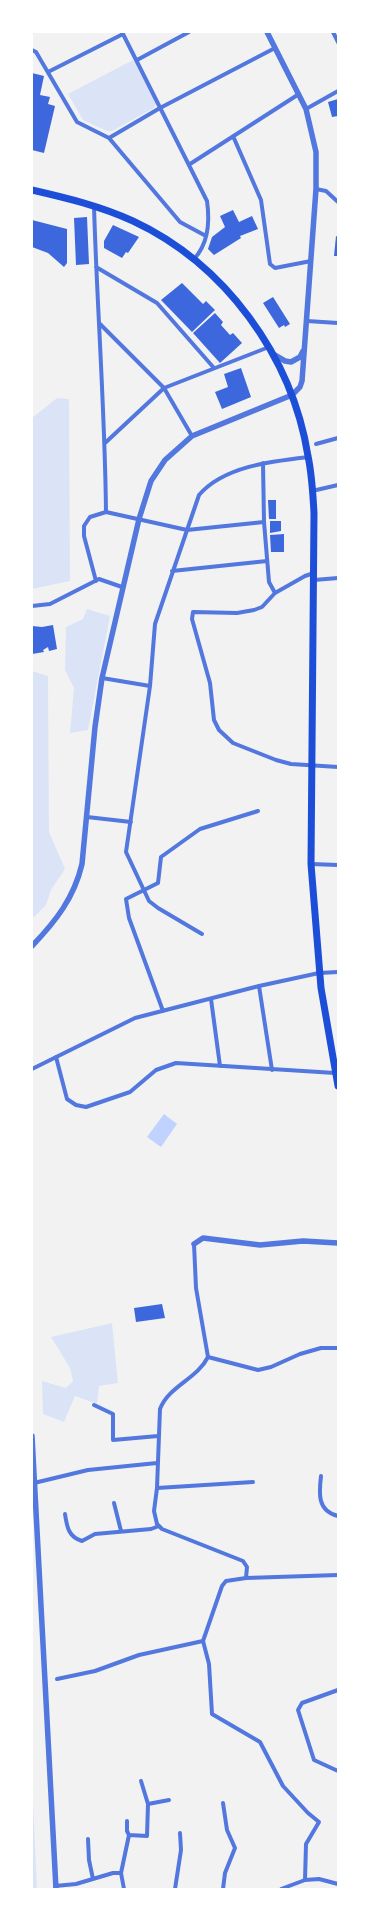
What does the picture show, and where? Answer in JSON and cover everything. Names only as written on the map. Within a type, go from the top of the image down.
[{"type":"highway","points":[[32,190],[94,205],[150,229],[168,239],[194,259],[235,299],[270,350],[292,396],[309,457],[312,491],[314,577],[311,864],[319,973],[338,1086]]},
{"type":"street","points":[[137,60],[189,32]]},
{"type":"street","points":[[32,946],[63,910],[76,886],[82,864],[95,727],[102,678],[122,587],[147,490],[156,472],[169,455],[192,436],[292,396],[300,387],[302,381],[316,189],[316,152],[306,109],[267,32]]},
{"type":"street","points":[[333,32],[338,42]]},
{"type":"street","points":[[48,72],[122,33],[190,164],[207,201],[210,221],[200,253],[194,259]]},
{"type":"street","points":[[109,138],[160,108],[275,48]]},
{"type":"street","points":[[32,50],[36,52],[77,122],[109,138],[180,222],[206,236]]},
{"type":"street","points":[[306,109],[338,91]]},
{"type":"street","points":[[190,164],[299,94]]},
{"type":"street","points":[[234,136],[261,200],[270,264],[275,268],[311,261]]},
{"type":"street","points":[[316,189],[326,191],[338,202]]},
{"type":"street","points":[[94,205],[98,323],[105,443],[106,512]]},
{"type":"street","points":[[96,267],[157,303],[214,368]]},
{"type":"street","points":[[307,321],[338,323]]},
{"type":"street","points":[[98,323],[164,388],[192,436]]},
{"type":"street","points":[[105,443],[164,388],[214,368],[270,350],[284,361],[291,362],[300,358],[304,349]]},
{"type":"street","points":[[316,444],[338,438]]},
{"type":"street","points":[[202,934],[149,901],[126,852],[150,686],[155,624],[172,570],[199,495],[206,486],[221,477],[263,463],[309,457]]},
{"type":"street","points":[[263,463],[264,522],[267,561],[269,582],[275,593]]},
{"type":"street","points":[[312,491],[338,485]]},
{"type":"street","points":[[96,580],[84,536],[84,526],[90,517],[106,512],[187,530],[264,522]]},
{"type":"street","points":[[172,570],[267,561]]},
{"type":"street","points":[[338,578],[305,576],[275,593],[262,608],[237,613],[193,612],[192,619],[210,683],[214,720],[219,730],[233,743],[276,760],[291,764],[312,764],[338,767]]},
{"type":"street","points":[[32,606],[50,604],[99,579],[122,587]]},
{"type":"street","points":[[102,678],[150,686]]},
{"type":"street","points":[[163,1011],[129,918],[126,899],[158,883],[161,857],[200,829],[258,811]]},
{"type":"street","points":[[87,817],[131,822]]},
{"type":"street","points":[[311,864],[338,865]]},
{"type":"street","points":[[32,1069],[135,1018],[259,986],[319,973],[338,972]]},
{"type":"street","points":[[259,986],[272,1070]]},
{"type":"street","points":[[211,999],[220,1066]]},
{"type":"street","points":[[56,1057],[67,1099],[76,1106],[86,1107],[130,1092],[156,1070],[176,1063],[336,1073]]},
{"type":"street","points":[[246,1578],[247,1567],[243,1561],[162,1529],[158,1526],[154,1510],[157,1488],[160,1409],[169,1393],[204,1366],[208,1357],[196,1288],[194,1244],[202,1238],[260,1244],[303,1241],[338,1243]]},
{"type":"street","points":[[208,1357],[258,1370],[271,1367],[300,1354],[321,1348],[338,1348]]},
{"type":"street","points":[[94,1405],[113,1414],[113,1440],[158,1436]]},
{"type":"street","points":[[32,1436],[56,1887],[76,1884],[113,1873],[121,1873]]},
{"type":"street","points":[[34,1483],[88,1470],[157,1464]]},
{"type":"street","points":[[320,1476],[319,1496],[321,1506],[325,1511],[338,1516]]},
{"type":"street","points":[[157,1488],[253,1482]]},
{"type":"street","points":[[114,1503],[122,1532]]},
{"type":"street","points":[[65,1514],[67,1529],[74,1538],[82,1541],[95,1534],[151,1529],[158,1526]]},
{"type":"street","points":[[305,1880],[306,1844],[319,1822],[308,1813],[283,1786],[260,1742],[212,1714],[208,1664],[203,1641],[222,1586],[226,1581],[246,1578],[338,1575]]},
{"type":"street","points":[[57,1679],[95,1671],[139,1655],[203,1641]]},
{"type":"street","points":[[338,1690],[302,1703],[298,1710],[314,1760],[338,1771]]},
{"type":"street","points":[[129,1835],[147,1836],[148,1804],[141,1781]]},
{"type":"street","points":[[148,1804],[169,1800]]},
{"type":"street","points":[[223,1803],[226,1830],[235,1848],[226,1873],[223,1889]]},
{"type":"street","points":[[124,1889],[121,1873],[129,1835],[126,1831],[127,1821]]},
{"type":"street","points":[[176,1889],[181,1850],[180,1833]]},
{"type":"street","points":[[88,1839],[89,1860],[93,1879]]},
{"type":"street","points":[[281,1889],[305,1880],[319,1879],[338,1884]]},
{"type":"street","points":[[295,1884],[297,1889]]},
{"type":"shaded area","points":[[133,60],[156,103],[154,108],[112,131],[107,131],[83,120],[68,94]]},
{"type":"shaded area","points":[[57,398],[69,399],[70,581],[32,589],[32,418]]},
{"type":"shaded area","points":[[87,609],[110,616],[88,730],[70,733],[74,688],[65,670],[66,627],[83,619]]},
{"type":"shaded area","points":[[32,671],[48,676],[49,832],[65,869],[51,890],[46,905],[32,919]]},
{"type":"shaded area","points":[[112,1323],[118,1383],[99,1386],[97,1404],[75,1396],[64,1422],[43,1414],[42,1381],[66,1388],[73,1381],[70,1368],[51,1337]]},
{"type":"shaded area","points":[[32,1781],[37,1889],[32,1889]]},
{"type":"water","points":[[164,1114],[177,1124],[161,1147],[147,1137]]},
{"type":"building","points":[[32,73],[44,76],[40,95],[50,97],[48,104],[55,106],[44,153],[32,150]]},
{"type":"building","points":[[338,99],[338,116],[332,117],[328,102]]},
{"type":"building","points":[[233,210],[239,222],[252,216],[258,229],[240,236],[241,238],[214,255],[208,249],[212,237],[225,227],[220,216]]},
{"type":"building","points":[[87,217],[89,264],[76,265],[74,218]]},
{"type":"building","points":[[32,220],[67,229],[67,263],[64,267],[48,253],[32,247]]},
{"type":"building","points":[[113,225],[139,237],[128,253],[126,252],[122,258],[104,248],[104,241]]},
{"type":"building","points":[[336,236],[338,237],[338,256],[334,256]]},
{"type":"building","points":[[182,283],[203,304],[206,301],[215,310],[192,332],[161,300]]},
{"type":"building","points":[[273,297],[290,324],[285,327],[284,325],[279,328],[263,303]]},
{"type":"building","points":[[215,313],[223,322],[221,325],[230,335],[233,333],[242,343],[220,363],[193,333]]},
{"type":"building","points":[[241,368],[251,397],[222,409],[215,392],[228,387],[224,374]]},
{"type":"building","points":[[268,500],[276,500],[276,519],[269,519]]},
{"type":"building","points":[[270,521],[281,521],[281,531],[270,533]]},
{"type":"building","points":[[284,534],[284,552],[271,552],[270,535]]},
{"type":"building","points":[[53,625],[57,649],[49,651],[48,647],[43,650],[44,652],[32,654],[32,626],[42,627]]},
{"type":"building","points":[[162,1304],[165,1318],[136,1322],[134,1308]]}]
